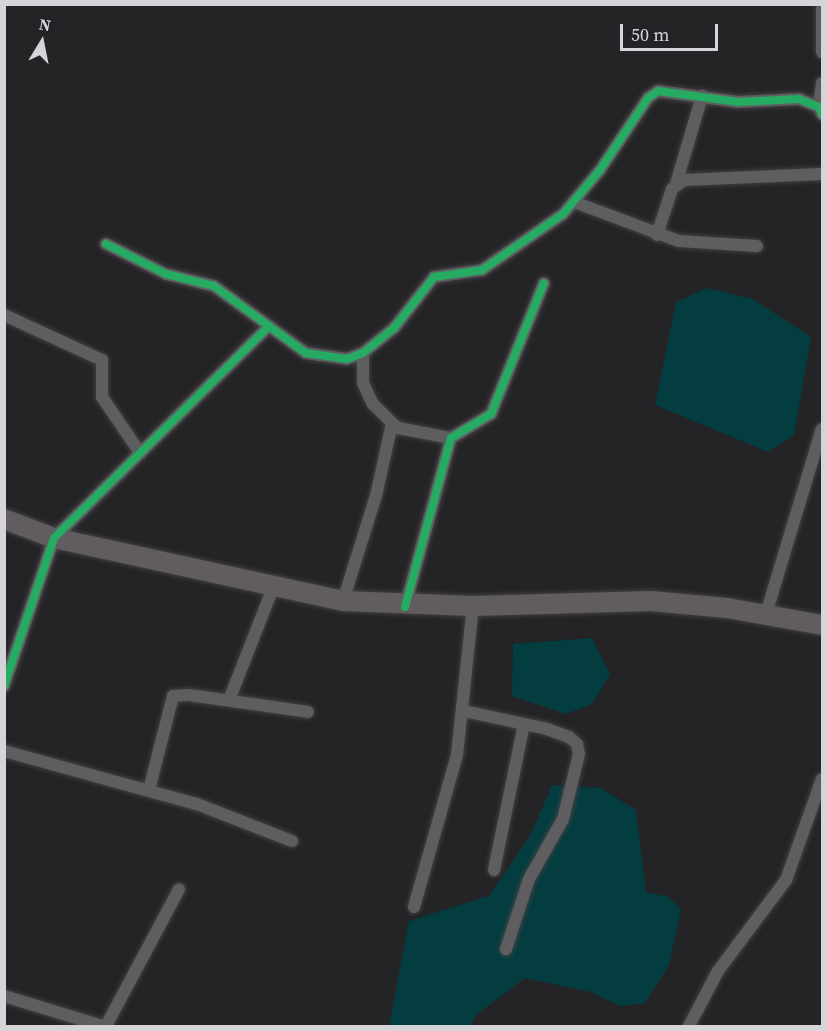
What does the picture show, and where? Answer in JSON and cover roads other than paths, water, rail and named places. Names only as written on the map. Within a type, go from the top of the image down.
[{"type":"main road","points":[[4,519],[54,538],[273,588],[343,601],[405,606],[473,606],[620,600],[682,603],[822,624]]},
{"type":"street","points":[[822,9],[822,52]]},
{"type":"street","points":[[106,244],[166,274],[214,286],[306,353],[347,359],[363,353],[394,328],[434,277],[461,275],[497,262],[555,221],[574,202],[626,134],[648,98],[658,91],[671,90],[738,102],[799,99],[821,111],[822,82]]},
{"type":"street","points":[[657,234],[676,184],[702,96]]},
{"type":"street","points":[[676,184],[694,179],[822,174]]},
{"type":"street","points":[[574,202],[657,234],[698,245],[757,246]]},
{"type":"street","points":[[405,606],[451,438],[457,431],[486,421],[497,405],[544,283]]},
{"type":"street","points":[[4,315],[102,360],[102,397],[140,453]]},
{"type":"street","points":[[4,686],[54,538],[269,326]]},
{"type":"street","points":[[363,353],[363,383],[373,404],[392,423],[398,428],[451,438]]},
{"type":"street","points":[[343,601],[376,496],[392,423]]},
{"type":"street","points":[[766,614],[822,429]]},
{"type":"street","points":[[229,700],[273,588]]},
{"type":"street","points":[[414,907],[446,796],[464,711],[473,606]]},
{"type":"street","points":[[149,790],[173,696],[229,700],[308,712]]},
{"type":"street","points":[[464,711],[524,724],[569,737],[577,744],[579,754],[563,819],[529,879],[506,949]]},
{"type":"street","points":[[494,870],[524,724]]},
{"type":"street","points":[[4,751],[197,804],[292,840]]},
{"type":"street","points":[[689,1026],[718,971],[786,880],[822,779]]},
{"type":"street","points":[[4,996],[104,1026],[179,889]]},
{"type":"water","points":[[707,288],[753,299],[811,337],[794,435],[768,452],[655,405],[676,302]]},
{"type":"water","points":[[592,638],[610,674],[592,704],[566,714],[512,696],[513,644]]},
{"type":"water","points":[[552,785],[601,788],[636,810],[646,892],[668,897],[681,909],[669,965],[645,1003],[620,1006],[591,992],[525,978],[475,1016],[471,1026],[389,1026],[409,921],[489,896],[530,836]]}]
